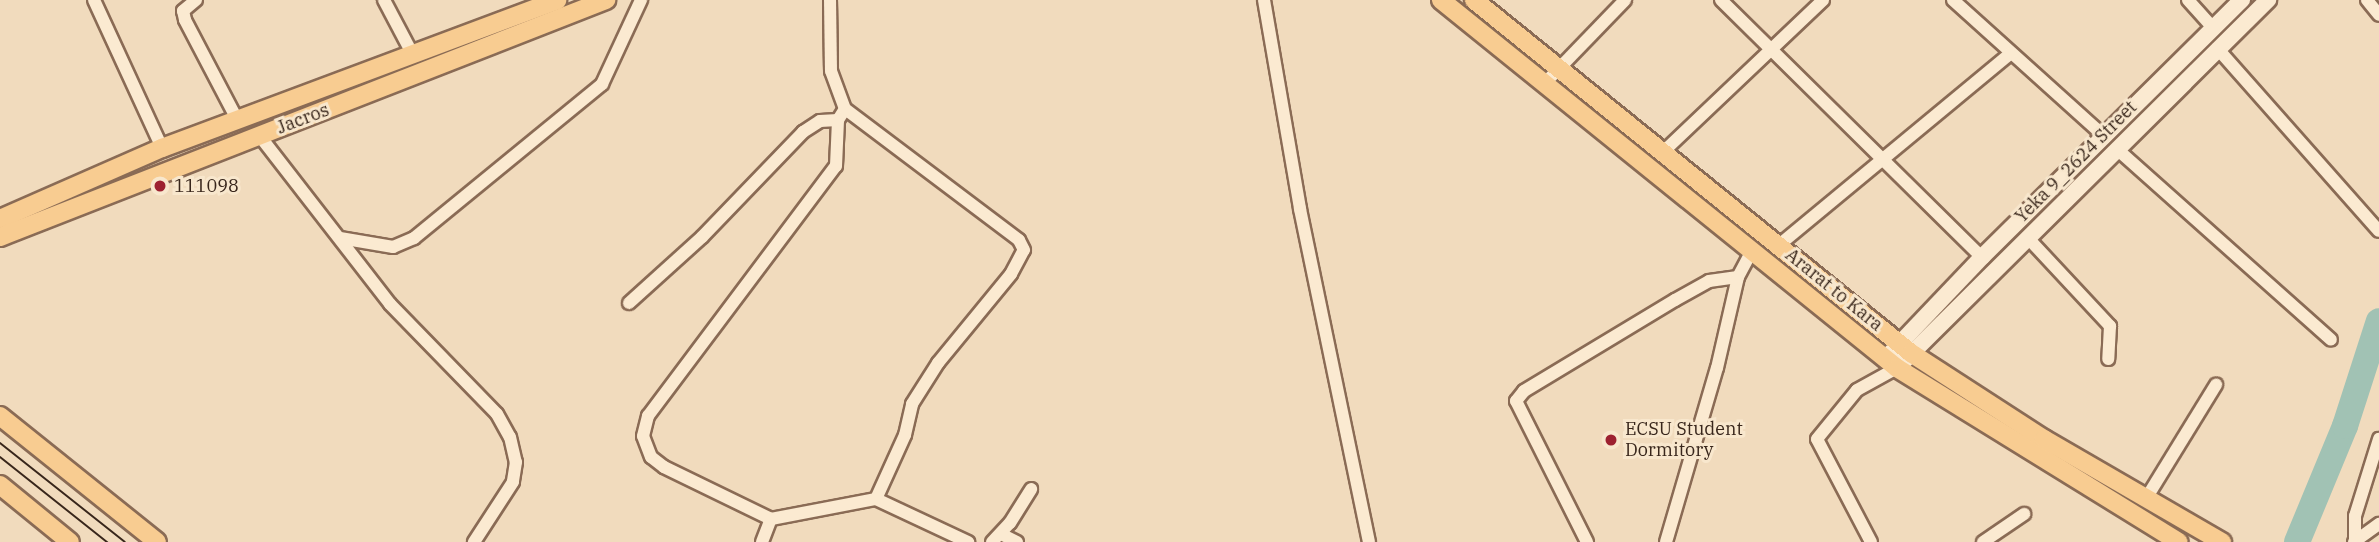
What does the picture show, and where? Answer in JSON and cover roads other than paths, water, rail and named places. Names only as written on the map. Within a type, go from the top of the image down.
[{"type":"main road","name":"Jacros","points":[[0,219],[162,148],[556,0]]},
{"type":"main road","points":[[563,0],[571,17]]},
{"type":"main road","name":"Jacros","points":[[0,237],[571,17],[606,0]]},
{"type":"main road","name":"Ararat to Kara","points":[[1441,0],[1891,364],[2031,455],[2179,542]]},
{"type":"main road","name":"Ararat to Kara","points":[[1474,0],[1556,69],[1905,348],[2044,439],[2222,542]]},
{"type":"main road","name":"Yeka 9_2624 Street","points":[[1905,348],[1942,298],[2242,0]]},
{"type":"main road","name":"Yeka 9_2624 Street","points":[[1905,348],[1955,309],[2268,0]]},
{"type":"main road","points":[[1942,298],[1955,309]]},
{"type":"main road","points":[[1891,364],[1905,348]]},
{"type":"main road","points":[[0,416],[157,542]]},
{"type":"main road","points":[[2031,455],[2044,439]]},
{"type":"main road","points":[[0,485],[70,542]]},
{"type":"street","points":[[94,0],[162,148]]},
{"type":"street","points":[[196,0],[183,11],[185,20],[237,119]]},
{"type":"street","points":[[384,0],[412,53]]},
{"type":"street","points":[[340,238],[393,247],[414,238],[602,84],[641,0]]},
{"type":"street","points":[[830,0],[831,71],[841,114],[836,166],[648,416],[643,436],[651,457],[664,467],[771,519],[876,499],[968,542]]},
{"type":"street","points":[[1264,0],[1300,209],[1365,540]]},
{"type":"street","points":[[1544,85],[1556,69],[1625,0]]},
{"type":"street","points":[[1721,0],[1982,257]]},
{"type":"street","points":[[1662,153],[1823,0]]},
{"type":"street","points":[[1953,0],[2105,137]]},
{"type":"street","points":[[2188,0],[2213,28]]},
{"type":"street","points":[[2367,0],[2379,15]]},
{"type":"street","points":[[2217,48],[2379,231]]},
{"type":"street","points":[[1779,245],[2010,54]]},
{"type":"street","points":[[629,303],[702,237],[803,132],[820,121],[841,114]]},
{"type":"street","points":[[841,114],[1019,240],[1024,250],[1011,274],[938,363],[912,404],[905,435],[876,499]]},
{"type":"street","points":[[259,135],[390,304],[497,414],[510,437],[516,462],[513,482],[474,542]]},
{"type":"street","points":[[2118,150],[2331,340]]},
{"type":"street","points":[[2027,237],[2110,326],[2108,359]]},
{"type":"street","points":[[1666,542],[1717,368],[1738,277],[1751,253]]},
{"type":"street","points":[[1587,542],[1516,401],[1524,391],[1709,281],[1738,277]]},
{"type":"street","points":[[1871,542],[1817,439],[1857,390],[1891,364]]},
{"type":"street","points":[[2147,497],[2216,384]]},
{"type":"street","points":[[2354,541],[2355,516],[2379,439]]},
{"type":"street","points":[[1017,542],[996,538],[1031,489]]},
{"type":"street","points":[[1983,542],[2024,514]]},
{"type":"street","points":[[762,542],[771,519]]},
{"type":"street","points":[[2354,541],[2379,524]]},
{"type":"waterway","points":[[2297,542],[2345,426],[2379,321]]},
{"type":"tram line","points":[[0,443],[125,542]]},
{"type":"tram line","points":[[0,457],[107,542]]},
{"type":"place","name":"111098","points":[[160,186]]},
{"type":"place","name":"ECSU Student Dormitory","points":[[1611,440]]}]
